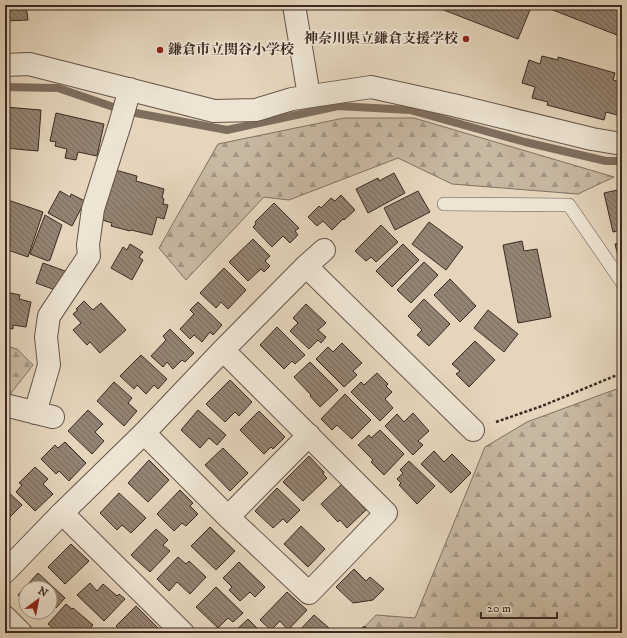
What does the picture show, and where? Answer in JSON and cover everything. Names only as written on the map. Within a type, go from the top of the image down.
[{"type":"street","points":[[294,5],[309,96]]},
{"type":"street","points":[[5,65],[29,64],[129,93],[214,111],[256,110],[292,99],[371,87],[453,105],[592,139],[622,144]]},
{"type":"street","points":[[5,405],[44,415],[49,365],[46,337],[49,316],[89,256],[88,245],[94,209],[129,93]]},
{"type":"street","points":[[5,572],[62,513],[144,434],[223,350],[306,266],[324,250]]},
{"type":"street","points":[[306,266],[473,430]]},
{"type":"street","points":[[144,434],[228,517],[309,593],[386,513],[223,350]]},
{"type":"street","points":[[228,517],[309,435]]},
{"type":"street","points":[[62,513],[180,632]]},
{"type":"street","points":[[5,617],[21,633]]},
{"type":"lane","points":[[444,204],[569,205],[622,282]]},
{"type":"path","points":[[473,430],[542,406],[622,373]]},
{"type":"green space","points":[[344,118],[414,118],[614,177],[578,194],[452,184],[398,158],[289,200],[264,197],[186,280],[159,248],[218,144]]},
{"type":"green space","points":[[5,346],[17,349],[33,365],[8,397],[5,395]]},
{"type":"green space","points":[[622,387],[622,633],[359,633],[376,615],[415,618],[485,447],[527,422]]},
{"type":"building","points":[[5,5],[26,5],[28,20],[5,21]]},
{"type":"building","points":[[431,5],[532,5],[518,39]]},
{"type":"building","points":[[540,5],[622,5],[622,37]]},
{"type":"building","points":[[542,56],[558,60],[558,57],[615,73],[613,80],[622,83],[621,116],[606,112],[604,120],[547,105],[548,102],[532,98],[535,87],[522,83],[529,60],[540,64]]},
{"type":"building","points":[[5,107],[41,110],[38,151],[5,148]]},
{"type":"building","points":[[56,113],[104,124],[97,156],[78,152],[76,160],[65,158],[67,149],[55,146],[56,142],[50,141]]},
{"type":"building","points":[[112,169],[137,176],[136,181],[164,189],[162,198],[164,199],[163,204],[168,205],[164,219],[157,217],[152,235],[111,226],[112,223],[99,219]]},
{"type":"building","points":[[394,173],[405,193],[368,213],[356,189],[378,178],[379,181]]},
{"type":"building","points":[[622,189],[622,230],[613,232],[604,193]]},
{"type":"building","points":[[60,191],[70,197],[71,194],[85,201],[72,226],[48,213]]},
{"type":"building","points":[[418,191],[430,212],[395,230],[384,208]]},
{"type":"building","points":[[341,195],[355,210],[332,230],[323,221],[317,226],[308,217],[319,206],[321,208],[331,198],[335,201]]},
{"type":"building","points":[[8,200],[43,212],[28,257],[5,249],[5,210]]},
{"type":"building","points":[[274,203],[299,228],[295,231],[298,235],[290,243],[283,236],[272,247],[253,227],[256,224],[255,222]]},
{"type":"building","points":[[45,215],[62,225],[50,260],[48,261],[30,254]]},
{"type":"building","points":[[429,222],[463,247],[446,270],[412,244]]},
{"type":"building","points":[[381,225],[398,242],[376,262],[371,257],[366,261],[355,251]]},
{"type":"building","points":[[253,239],[270,256],[265,261],[270,266],[264,272],[261,269],[248,281],[229,262]]},
{"type":"building","points":[[522,241],[524,251],[537,249],[551,317],[518,323],[503,245]]},
{"type":"building","points":[[622,242],[622,263],[619,260],[615,244]]},
{"type":"building","points":[[130,244],[143,252],[139,257],[143,260],[132,280],[111,268],[123,247],[127,250]]},
{"type":"building","points":[[403,244],[419,260],[392,287],[376,271]]},
{"type":"building","points":[[424,262],[438,275],[411,303],[397,290]]},
{"type":"building","points":[[43,263],[65,271],[58,291],[36,283]]},
{"type":"building","points":[[224,268],[246,290],[228,309],[221,302],[216,308],[200,293]]},
{"type":"building","points":[[450,279],[476,306],[460,322],[434,295]]},
{"type":"building","points":[[6,292],[20,295],[19,299],[31,302],[26,327],[13,325],[13,329],[5,327]]},
{"type":"building","points":[[424,299],[450,324],[429,346],[417,335],[422,330],[408,316]]},
{"type":"building","points":[[84,301],[93,310],[101,303],[126,330],[100,353],[90,342],[87,345],[73,330],[81,323],[73,314],[78,310],[76,309]]},
{"type":"building","points":[[198,302],[222,325],[213,335],[210,332],[202,342],[194,335],[190,339],[180,329],[194,314],[190,310]]},
{"type":"building","points":[[306,304],[326,323],[318,330],[326,337],[321,343],[318,340],[309,349],[290,331],[298,323],[293,318]]},
{"type":"building","points":[[488,310],[518,334],[504,352],[474,328]]},
{"type":"building","points":[[277,327],[305,355],[295,364],[292,361],[284,369],[260,345]]},
{"type":"building","points":[[170,329],[194,353],[185,362],[182,360],[173,369],[167,362],[163,367],[151,356],[166,340],[163,336]]},
{"type":"building","points":[[475,341],[495,360],[469,387],[456,374],[460,371],[452,364]]},
{"type":"building","points":[[342,343],[362,363],[353,371],[357,375],[344,387],[316,359],[328,347],[333,352]]},
{"type":"building","points":[[141,355],[167,379],[158,389],[154,385],[146,394],[137,385],[134,389],[120,376]]},
{"type":"building","points":[[310,362],[338,390],[320,407],[294,377]]},
{"type":"building","points":[[377,373],[388,384],[386,386],[392,392],[385,399],[393,408],[380,421],[351,392],[361,382],[364,385]]},
{"type":"building","points":[[230,380],[252,402],[239,416],[235,412],[225,422],[206,404]]},
{"type":"building","points":[[114,382],[132,398],[128,403],[137,411],[124,426],[97,401]]},
{"type":"building","points":[[345,394],[371,420],[352,439],[337,425],[332,430],[321,419]]},
{"type":"building","points":[[88,410],[103,424],[95,432],[104,441],[92,454],[68,431]]},
{"type":"building","points":[[198,410],[226,435],[217,445],[209,438],[200,448],[181,430]]},
{"type":"building","points":[[259,411],[285,437],[273,449],[271,447],[264,454],[240,430]]},
{"type":"building","points":[[413,413],[429,431],[418,441],[423,445],[413,455],[385,426],[397,414],[404,422]]},
{"type":"building","points":[[380,430],[404,454],[384,475],[371,462],[373,460],[358,445],[369,435],[371,438]]},
{"type":"building","points":[[65,442],[86,463],[69,481],[59,471],[56,474],[41,459],[55,445],[58,448]]},
{"type":"building","points":[[223,448],[248,473],[230,491],[205,465]]},
{"type":"building","points":[[434,451],[444,462],[452,454],[471,473],[451,493],[421,464]]},
{"type":"building","points":[[309,456],[324,472],[323,474],[327,478],[303,501],[283,482]]},
{"type":"building","points":[[149,460],[169,480],[148,502],[128,483]]},
{"type":"building","points":[[409,461],[435,486],[417,504],[399,485],[401,483],[397,479],[403,473],[400,470]]},
{"type":"building","points":[[35,467],[48,479],[43,484],[53,494],[35,511],[16,492],[22,485],[19,483]]},
{"type":"building","points":[[342,484],[366,510],[347,528],[340,520],[338,522],[321,504]]},
{"type":"building","points":[[277,488],[300,510],[287,523],[283,519],[273,528],[255,511]]},
{"type":"building","points":[[5,489],[22,505],[9,518],[6,515],[5,516]]},
{"type":"building","points":[[180,490],[193,503],[190,506],[198,514],[186,526],[182,523],[174,531],[157,514]]},
{"type":"building","points":[[119,493],[146,518],[131,533],[122,525],[117,530],[100,513]]},
{"type":"building","points":[[301,526],[325,549],[308,567],[284,544]]},
{"type":"building","points":[[210,527],[235,551],[216,570],[191,546]]},
{"type":"building","points":[[156,529],[168,540],[163,545],[170,551],[150,572],[131,555]]},
{"type":"building","points":[[71,544],[89,561],[65,584],[48,567]]},
{"type":"building","points":[[178,557],[186,564],[189,561],[206,577],[190,594],[177,582],[169,591],[157,579]]},
{"type":"building","points":[[239,562],[265,587],[255,597],[250,592],[240,601],[229,590],[232,587],[223,578]]},
{"type":"building","points":[[354,569],[366,581],[370,577],[384,589],[373,600],[353,603],[336,587]]},
{"type":"building","points":[[38,573],[46,580],[32,580]]},
{"type":"building","points":[[90,583],[97,591],[103,584],[117,596],[119,594],[125,599],[104,621],[77,595]]},
{"type":"building","points":[[216,587],[243,613],[233,622],[228,618],[218,628],[196,607]]},
{"type":"building","points":[[58,592],[65,598],[58,606]]},
{"type":"building","points":[[287,592],[307,610],[288,630],[280,621],[271,630],[260,620]]},
{"type":"building","points":[[66,604],[93,625],[86,633],[58,633],[48,624],[52,620],[58,620],[58,613]]},
{"type":"building","points":[[136,606],[158,628],[154,633],[123,633],[116,626]]},
{"type":"building","points":[[314,615],[329,628],[325,633],[297,633]]},
{"type":"building","points":[[248,619],[262,633],[233,633]]},
{"type":"building","points":[[364,626],[369,630],[370,628],[377,633],[358,633]]},
{"type":"waterway","points":[[5,87],[58,88],[125,111],[227,130],[338,106],[410,110],[525,142],[606,161],[622,161]]},
{"type":"place","name":"神奈川県立鎌倉支援学校","points":[[466,39]]},
{"type":"place","name":"鎌倉市立関谷小学校","points":[[160,50]]}]
